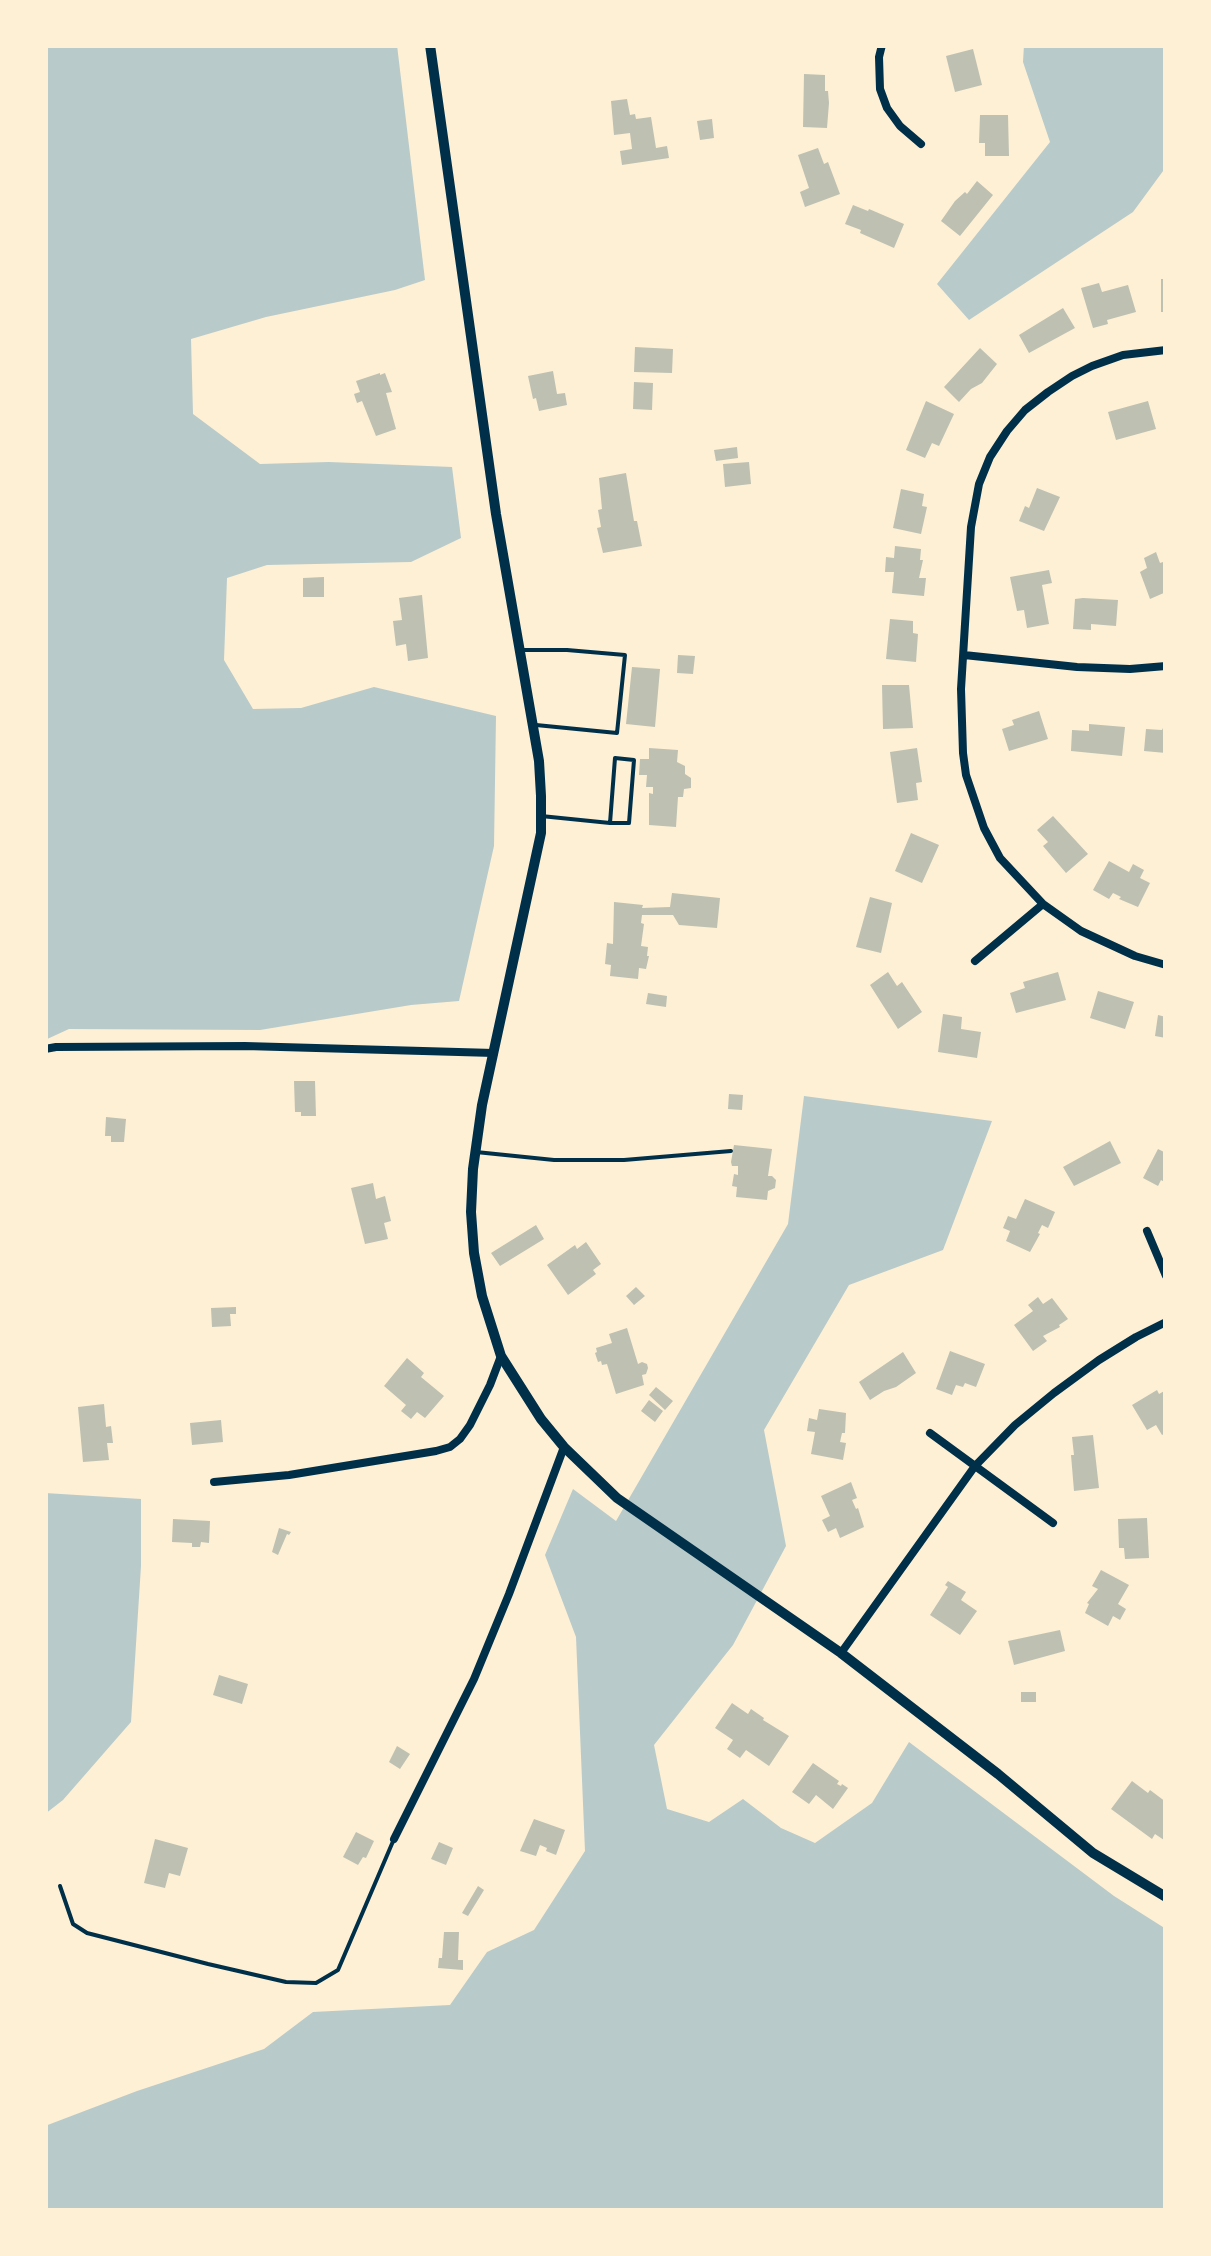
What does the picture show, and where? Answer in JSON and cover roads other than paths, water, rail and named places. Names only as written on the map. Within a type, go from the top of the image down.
[{"type":"street","points":[[430,45],[496,514],[539,761],[541,833],[482,1106],[471,1212],[482,1296],[500,1356],[564,1448],[617,1498],[842,1653],[998,1774],[1092,1854],[1166,1896]]},
{"type":"street","points":[[882,45],[880,89],[887,108],[921,144]]},
{"type":"street","points":[[1166,350],[1123,355],[1092,366],[1048,392],[1025,410],[990,458],[979,484],[971,526],[962,689],[963,752],[973,799],[1000,858],[1043,904],[1081,931],[1166,966]]},
{"type":"street","points":[[964,655],[1130,670],[1166,666]]},
{"type":"street","points":[[975,961],[1043,904]]},
{"type":"street","points":[[45,1049],[245,1046],[494,1054]]},
{"type":"street","points":[[1147,1231],[1166,1276]]},
{"type":"street","points":[[842,1653],[975,1466],[1015,1425],[1099,1360],[1166,1322]]},
{"type":"street","points":[[214,1482],[289,1475],[436,1452],[450,1446],[470,1426],[500,1356]]},
{"type":"street","points":[[930,1433],[1053,1524]]},
{"type":"street","points":[[394,1840],[474,1679],[564,1448]]},
{"type":"lane","points":[[520,650],[625,655],[617,733],[533,724]]},
{"type":"lane","points":[[541,816],[610,823],[629,823],[634,760],[615,758],[610,823]]},
{"type":"lane","points":[[476,1152],[554,1160],[624,1160],[730,1151]]},
{"type":"lane","points":[[60,1886],[73,1924],[88,1933],[286,1982],[316,1983],[338,1970],[394,1840]]}]
